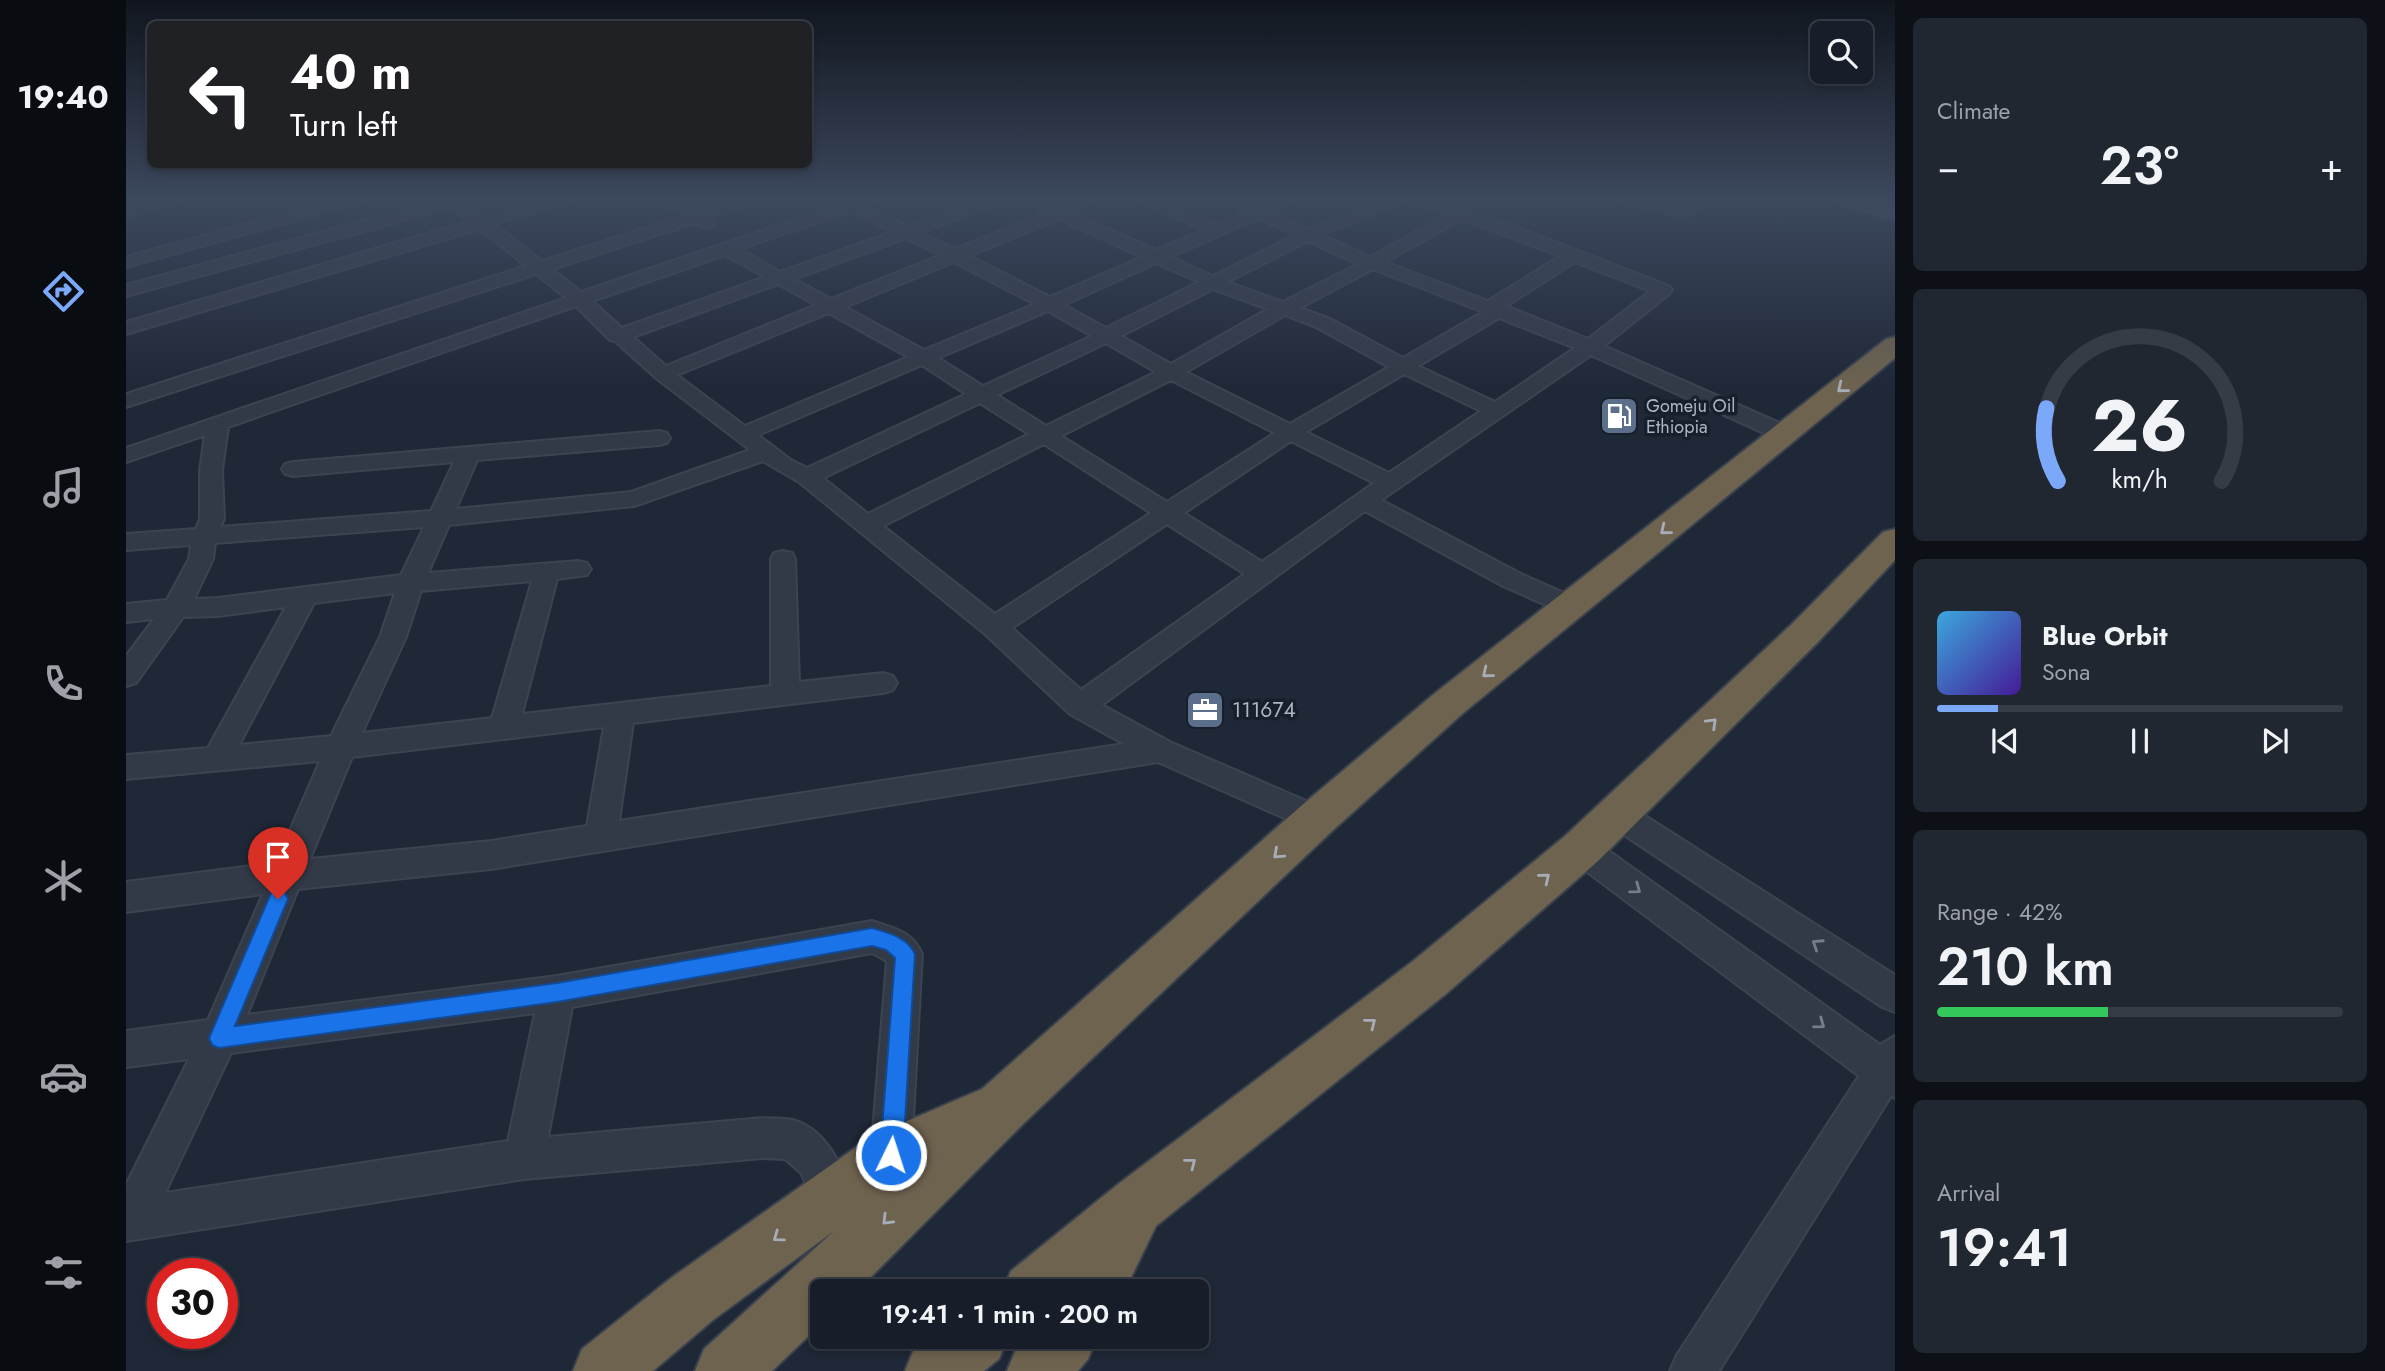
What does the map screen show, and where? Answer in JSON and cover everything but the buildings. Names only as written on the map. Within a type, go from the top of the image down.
[{"type":"highway","points":[[726,1371],[835,1271],[1005,1104],[1316,819],[1448,705],[1895,345]]},
{"type":"highway","points":[[1048,1279],[1138,1205],[1430,977],[1581,849],[1806,632],[1895,540]]},
{"type":"highway","points":[[604,1371],[692,1299],[891,1155],[1005,1104]]},
{"type":"highway","points":[[1099,1279],[1138,1205]]},
{"type":"highway","points":[[936,1371],[963,1349]]},
{"type":"highway","points":[[1038,1371],[1056,1349]]},
{"type":"street","points":[[126,291],[234,261]]},
{"type":"street","points":[[126,327],[356,261]]},
{"type":"street","points":[[531,261],[580,300],[617,336],[663,374],[766,452],[807,477],[994,626],[1080,706],[1160,750],[1316,819]]},
{"type":"street","points":[[126,401],[562,261]]},
{"type":"street","points":[[126,454],[690,261]]},
{"type":"street","points":[[755,261],[830,307],[924,358],[1263,574]]},
{"type":"street","points":[[617,336],[823,261]]},
{"type":"street","points":[[663,374],[940,261]]},
{"type":"street","points":[[966,261],[1050,304],[1171,372],[1391,483]]},
{"type":"street","points":[[743,434],[1145,261]]},
{"type":"street","points":[[1167,261],[1262,303],[1284,307],[1332,328],[1402,366],[1495,410]]},
{"type":"street","points":[[807,477],[1106,336],[1256,261]]},
{"type":"street","points":[[1367,261],[1590,346],[1785,434]]},
{"type":"street","points":[[867,524],[1171,372],[1284,307],[1323,290],[1376,261]]},
{"type":"street","points":[[994,626],[1289,433],[1496,309],[1565,261]]},
{"type":"street","points":[[1080,706],[1364,502],[1590,346],[1663,290],[1592,261]]},
{"type":"street","points":[[126,677],[176,608],[201,559],[204,537],[212,519],[211,470],[218,423]]},
{"type":"street","points":[[293,469],[659,438]]},
{"type":"street","points":[[126,542],[440,518],[634,499],[766,452]]},
{"type":"street","points":[[128,1219],[219,1038],[341,747],[393,637],[411,582],[469,454]]},
{"type":"street","points":[[1364,502],[1500,574],[1571,606]]},
{"type":"street","points":[[783,559],[785,694]]},
{"type":"street","points":[[126,613],[218,607],[411,582],[578,569]]},
{"type":"street","points":[[505,727],[547,571]]},
{"type":"street","points":[[218,757],[305,596]]},
{"type":"street","points":[[126,767],[341,747],[883,683]]},
{"type":"street","points":[[601,839],[620,715]]},
{"type":"street","points":[[126,897],[288,876],[491,855],[1160,750]]},
{"type":"street","points":[[1617,814],[1895,995]]},
{"type":"street","points":[[1581,849],[1892,1069],[1693,1371]]},
{"type":"street","points":[[126,1049],[557,993],[872,937],[892,943],[905,954],[891,1155]]},
{"type":"street","points":[[524,1159],[557,993]]},
{"type":"street","points":[[128,1219],[524,1159],[762,1138],[793,1140],[815,1159],[834,1197]]},
{"type":"place","name":"Gomeju Oil Ethiopia","points":[[1619,416]]},
{"type":"place","name":"111674","points":[[1205,710]]},
{"type":"route","points":[[278,899],[219,1038],[557,993],[872,937],[892,943],[905,954],[891,1155]]}]
